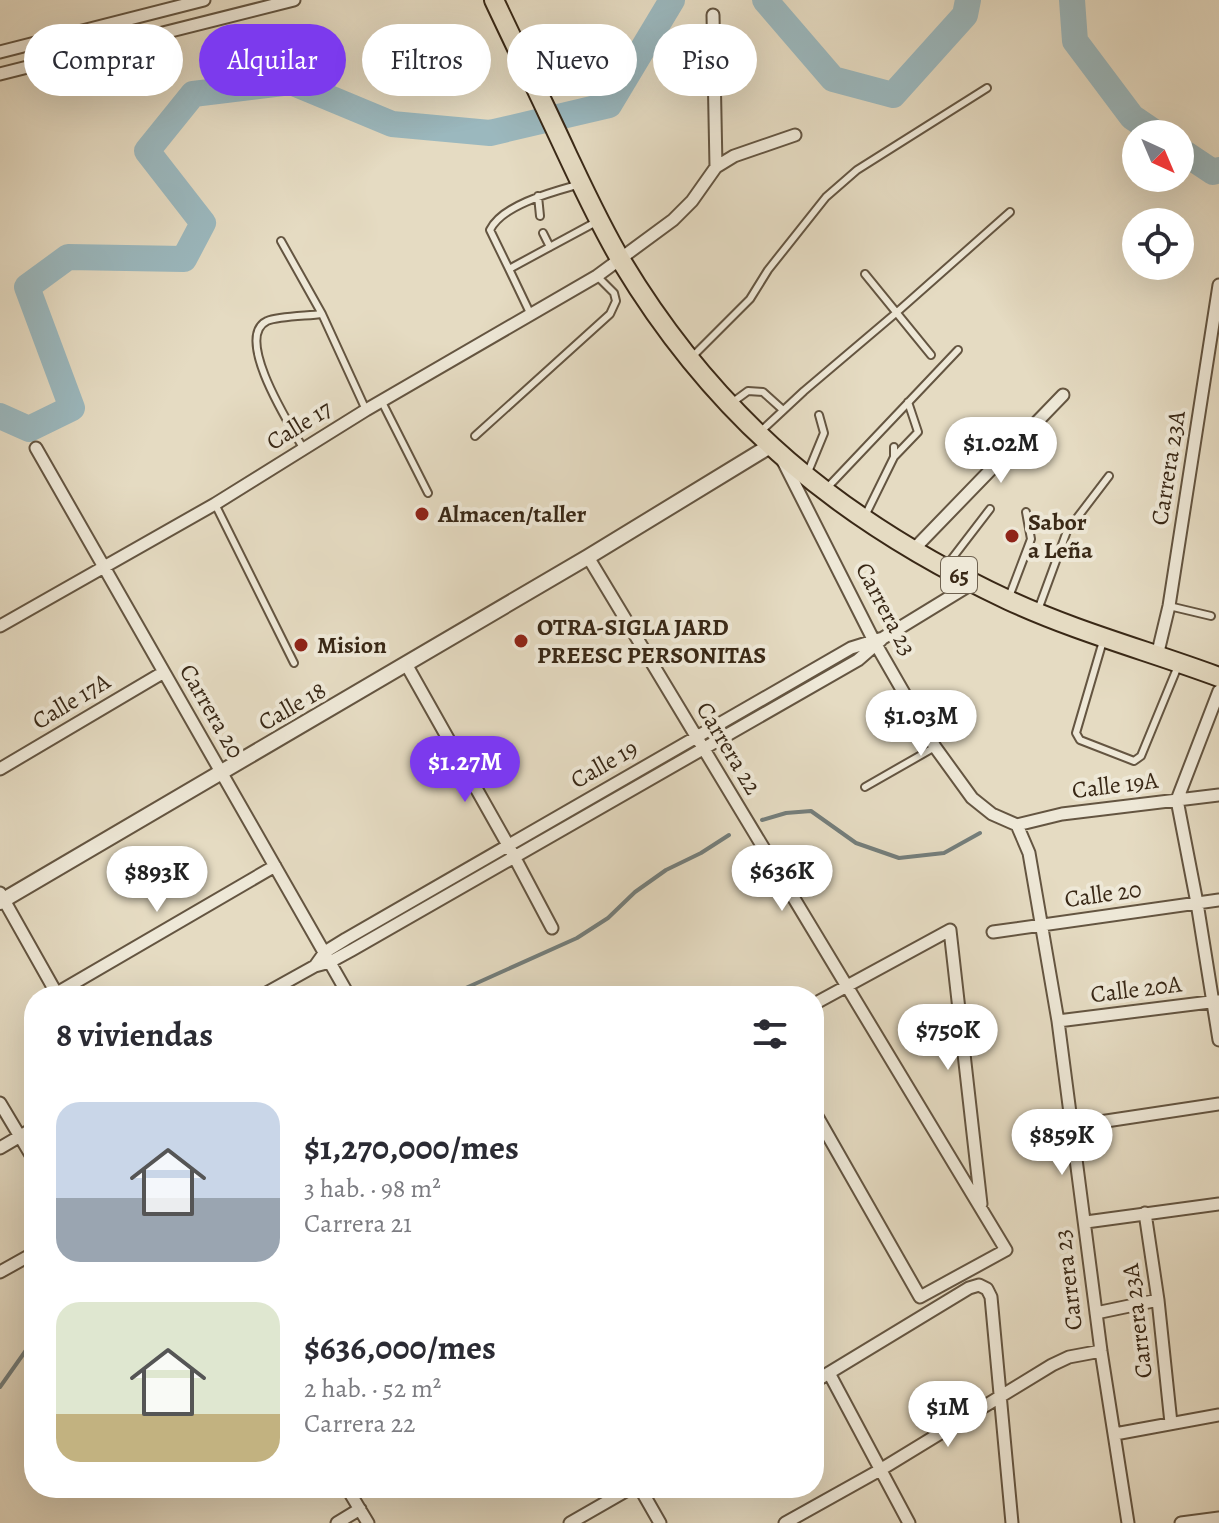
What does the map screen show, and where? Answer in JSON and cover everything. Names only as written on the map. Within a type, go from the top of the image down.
[{"type":"main road","name":"Carrera 23","points":[[494,0],[621,260],[689,360],[728,405],[770,446]]},
{"type":"main road","name":"65","points":[[770,446],[864,519],[973,583],[1037,613],[1104,639],[1219,677]]},
{"type":"street","points":[[204,0],[1,50],[5,73],[294,0]]},
{"type":"street","points":[[244,0],[250,12]]},
{"type":"street","points":[[713,15],[716,167]]},
{"type":"street","points":[[716,167],[734,156],[795,135]]},
{"type":"street","name":"Calle 17","points":[[0,626],[215,504],[366,410],[597,276],[673,220],[692,201],[716,167]]},
{"type":"street","name":"Carrera 23A","points":[[1157,656],[1169,606],[1214,351],[1219,285]]},
{"type":"street","points":[[913,550],[1063,395]]},
{"type":"street","name":"Calle 18","points":[[1,898],[222,773],[770,446]]},
{"type":"street","name":"Carrera 23","points":[[770,446],[935,747],[972,798],[992,814],[1017,825],[1029,853],[1058,1021],[1101,1351],[1128,1523]]},
{"type":"street","name":"Carrera 20","points":[[36,448],[343,986]]},
{"type":"street","name":"Carrera 22","points":[[588,557],[1006,1250],[920,1297],[824,1129]]},
{"type":"street","name":"Calle 19","points":[[511,851],[703,749],[858,660],[878,641],[973,583]]},
{"type":"street","name":"Calle 19","points":[[279,986],[511,851],[696,736],[851,648],[878,641]]},
{"type":"street","points":[[406,664],[552,928]]},
{"type":"street","name":"Calle 17A","points":[[0,769],[164,672]]},
{"type":"street","points":[[1219,691],[1177,800],[1216,1001],[1219,1040]]},
{"type":"street","name":"Calle 19A","points":[[1017,825],[1062,814],[1219,795]]},
{"type":"street","points":[[72,986],[275,866]]},
{"type":"street","points":[[1,898],[52,986]]},
{"type":"street","name":"Calle 20","points":[[993,932],[1219,900]]},
{"type":"street","points":[[824,999],[950,930],[981,1210]]},
{"type":"street","name":"Calle 20A","points":[[1058,1021],[1216,1001]]},
{"type":"street","points":[[0,1103],[24,1143]]},
{"type":"street","points":[[1073,1126],[1219,1104]]},
{"type":"street","points":[[0,1148],[24,1134]]},
{"type":"street","points":[[1086,1222],[1219,1204]]},
{"type":"street","name":"Carrera 23A","points":[[1145,1213],[1171,1423]]},
{"type":"street","points":[[0,1272],[24,1259]]},
{"type":"street","points":[[824,1376],[969,1288],[979,1285],[987,1289],[991,1297],[1012,1523]]},
{"type":"street","points":[[1096,1313],[1158,1306]]},
{"type":"street","points":[[785,1523],[1069,1357],[1101,1351]]},
{"type":"street","points":[[829,1373],[909,1523]]},
{"type":"street","points":[[1115,1434],[1219,1415]]},
{"type":"street","points":[[353,1498],[368,1523]]},
{"type":"street","points":[[570,1523],[614,1498]]},
{"type":"street","points":[[646,1498],[660,1523]]},
{"type":"street","points":[[337,1523],[360,1509]]},
{"type":"street","points":[[1181,1523],[1219,1518]]},
{"type":"lane","points":[[689,360],[750,299],[768,270],[826,197],[857,170],[987,88]]},
{"type":"lane","points":[[531,315],[490,230],[496,220],[538,196],[580,181]]},
{"type":"lane","points":[[538,196],[540,216]]},
{"type":"lane","points":[[770,446],[783,410],[1010,212]]},
{"type":"lane","points":[[509,269],[599,220]]},
{"type":"lane","points":[[543,233],[550,247]]},
{"type":"lane","points":[[281,241],[322,314],[366,410]]},
{"type":"lane","points":[[865,274],[931,355]]},
{"type":"lane","points":[[475,436],[610,314],[616,301],[614,293],[597,276]]},
{"type":"lane","points":[[303,448],[276,399],[255,343],[258,329],[268,321],[322,314]]},
{"type":"lane","points":[[824,490],[887,428],[958,350]]},
{"type":"lane","points":[[728,405],[748,391],[763,392],[783,410]]},
{"type":"lane","points":[[804,391],[809,398]]},
{"type":"lane","points":[[382,402],[428,493]]},
{"type":"lane","points":[[864,519],[894,457],[918,432],[908,402]]},
{"type":"lane","points":[[805,476],[824,433],[819,415]]},
{"type":"lane","points":[[894,447],[894,457]]},
{"type":"lane","points":[[1037,613],[1062,540],[1109,476]]},
{"type":"lane","points":[[215,504],[294,663]]},
{"type":"lane","points":[[945,568],[990,509]]},
{"type":"lane","points":[[1008,600],[1031,539],[1026,512]]},
{"type":"lane","points":[[1169,606],[1211,616]]},
{"type":"lane","points":[[1104,639],[1076,733],[1080,740],[1134,761],[1141,756],[1180,663]]},
{"type":"lane","points":[[865,787],[935,747]]},
{"type":"waterway","points":[[0,416],[29,429],[72,408],[27,287],[68,257],[184,259],[203,223],[147,151],[193,94],[291,82],[392,124],[490,133],[609,105],[672,0]]},
{"type":"waterway","points":[[765,0],[833,79],[893,95],[965,15],[968,0]]},
{"type":"waterway","points":[[1072,0],[1075,41],[1136,120]]},
{"type":"waterway","points":[[1194,159],[1213,172],[1219,170]]},
{"type":"waterway","points":[[762,820],[786,813],[811,811],[856,843],[899,858],[944,853],[980,833]]},
{"type":"waterway","points":[[470,986],[577,938],[608,918],[635,892],[666,870],[729,835]]},
{"type":"waterway","points":[[0,1387],[24,1353]]},
{"type":"place","name":"Almacen/taller","points":[[422,514]]},
{"type":"place","name":"Sabor a Leña","points":[[1012,536]]},
{"type":"place","name":"OTRA-SIGLA JARD PREESC PERSONITAS","points":[[521,641]]},
{"type":"place","name":"Mision","points":[[301,645]]}]
